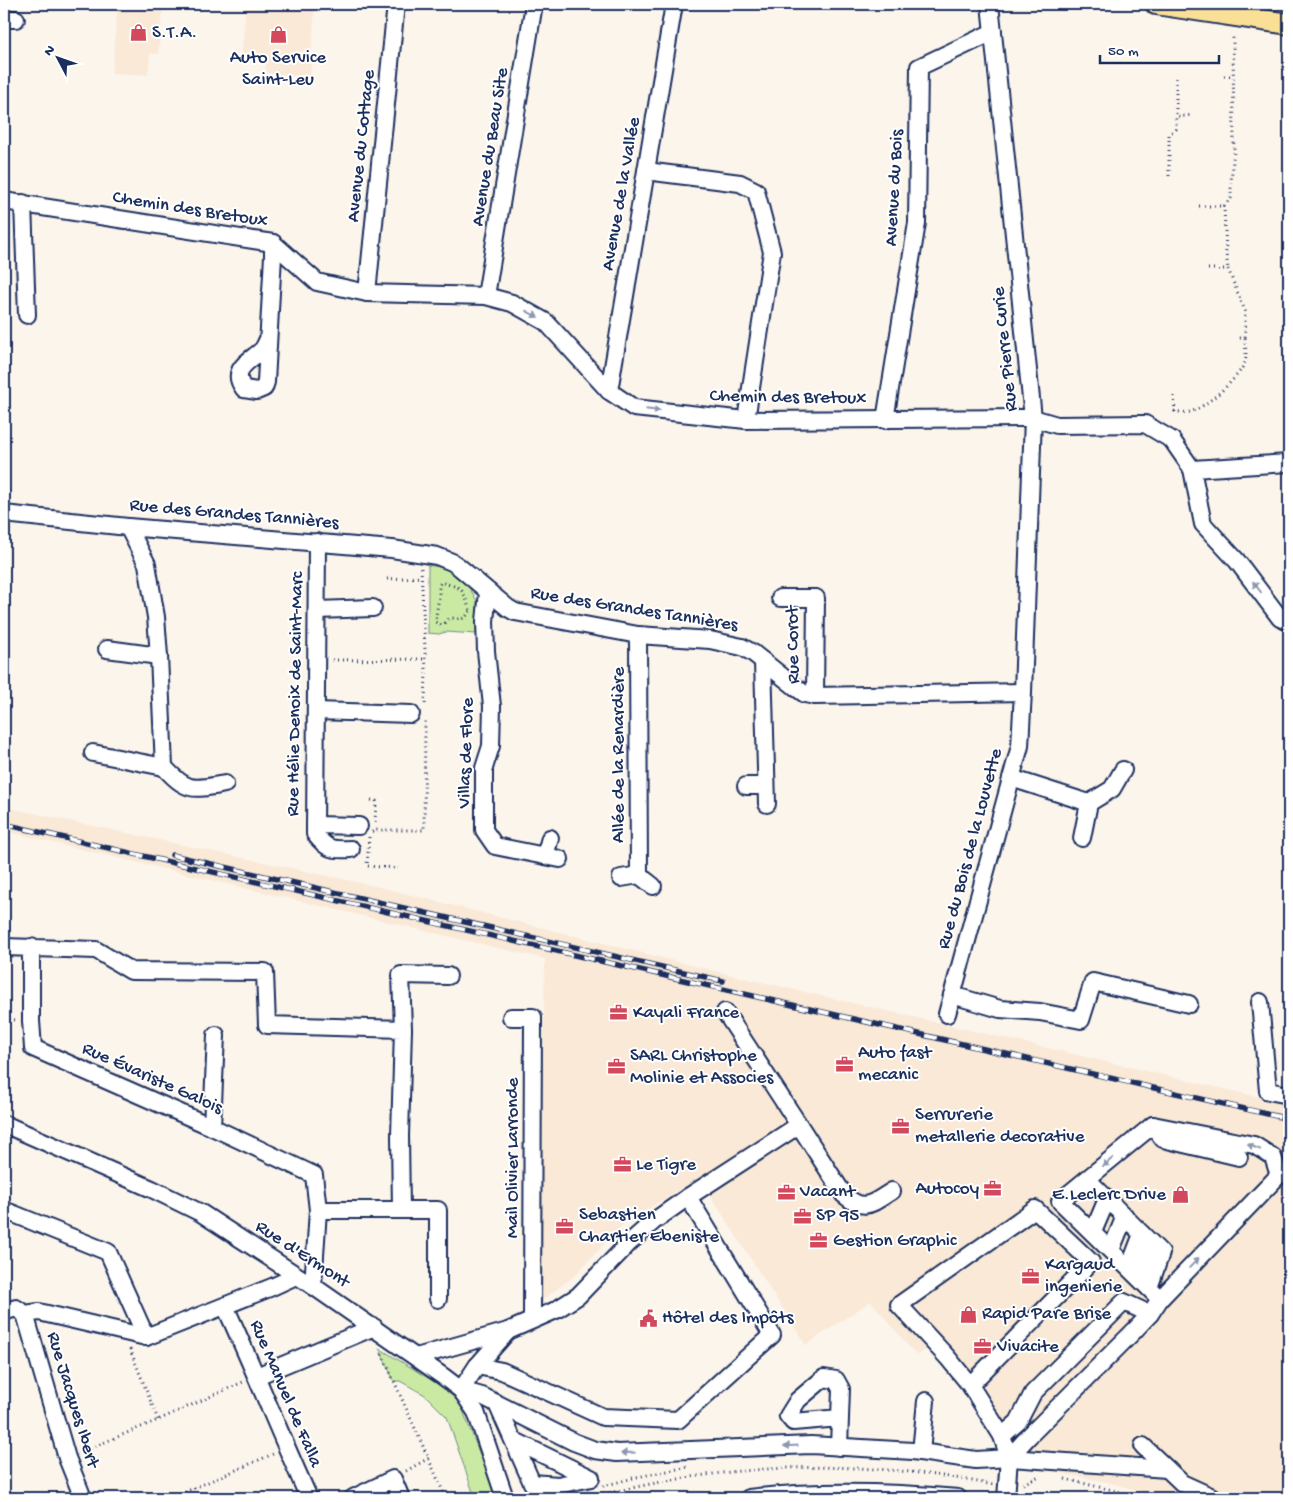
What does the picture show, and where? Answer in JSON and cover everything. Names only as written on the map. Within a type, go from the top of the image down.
[{"type":"main road","points":[[1156,4],[1289,24]]},
{"type":"street","name":"Avenue du Cottage","points":[[367,293],[396,4]]},
{"type":"street","name":"Avenue du Beau Site","points":[[486,296],[534,4]]},
{"type":"street","name":"Avenue de la Vallée","points":[[609,391],[674,4]]},
{"type":"street","name":"Rue Pierre Curie","points":[[990,4],[1033,418],[1023,692]]},
{"type":"street","name":"Avenue du Bois","points":[[885,420],[917,223],[919,67],[993,32]]},
{"type":"street","points":[[646,171],[740,183],[756,191],[772,252],[746,420]]},
{"type":"street","name":"Chemin des Bretoux","points":[[4,201],[273,243],[317,282],[367,293],[486,296],[512,304],[546,322],[609,391],[634,408],[746,420],[1033,418],[1057,425],[1144,424],[1172,440],[1192,469]]},
{"type":"street","points":[[23,203],[27,315]]},
{"type":"street","points":[[268,339],[273,243]]},
{"type":"street","points":[[1289,463],[1192,469],[1203,524],[1236,561],[1280,618],[1289,622]]},
{"type":"street","name":"Rue des Grandes Tannières","points":[[4,514],[128,527],[392,549],[437,556],[452,562],[515,612],[638,635],[710,640],[732,644],[742,647],[763,661],[798,689],[806,694],[815,696],[1023,692]]},
{"type":"street","points":[[128,527],[147,564],[156,617],[164,767]]},
{"type":"street","name":"Rue Hélie Denoix de Saint-Marc","points":[[317,542],[315,834],[323,844],[334,850],[350,849]]},
{"type":"street","name":"Villas de Flore","points":[[488,592],[478,612],[486,652],[492,706],[491,746],[484,768],[484,830],[495,846],[552,858],[550,838]]},
{"type":"street","name":"Rue Corot","points":[[780,598],[816,598],[815,696]]},
{"type":"street","points":[[317,610],[374,608]]},
{"type":"street","name":"Allée de la Renardière","points":[[638,635],[639,875]]},
{"type":"street","points":[[107,649],[159,656]]},
{"type":"street","points":[[763,661],[767,804]]},
{"type":"street","name":"Rue du Bois de la Louvette","points":[[947,1014],[1020,746],[1023,692]]},
{"type":"street","points":[[316,712],[420,713]]},
{"type":"street","points":[[93,753],[164,767],[176,780],[189,788],[205,788],[225,784]]},
{"type":"street","points":[[1082,838],[1089,803],[1112,789],[1123,770]]},
{"type":"street","points":[[1011,778],[1089,803]]},
{"type":"street","points":[[746,786],[766,786]]},
{"type":"street","points":[[315,825],[367,828]]},
{"type":"street","points":[[621,878],[639,875],[653,886]]},
{"type":"street","points":[[4,947],[96,950],[132,971],[265,972],[267,1025],[403,1029]]},
{"type":"street","name":"Rue Évariste Galois","points":[[31,947],[33,1048],[212,1127],[314,1175],[318,1210],[313,1286]]},
{"type":"street","points":[[401,1210],[400,1136],[403,1029],[401,975],[448,976]]},
{"type":"street","points":[[952,995],[1000,1009],[1040,1012],[1081,1020],[1093,982],[1189,1004]]},
{"type":"street","points":[[1260,1002],[1268,1091],[1289,1095]]},
{"type":"street","points":[[725,1012],[844,1195],[853,1203],[863,1206],[871,1204],[892,1191]]},
{"type":"street","name":"Mail Olivier Larronde","points":[[511,1017],[533,1017],[532,1320]]},
{"type":"street","points":[[212,1127],[216,1035]]},
{"type":"street","name":"Rue d'Ermont","points":[[4,1124],[152,1189],[201,1213],[313,1286],[444,1377],[461,1390],[476,1412],[505,1498]]},
{"type":"street","points":[[416,1357],[508,1331],[556,1310],[578,1296],[654,1221],[800,1125]]},
{"type":"street","points":[[1153,1125],[1163,1139],[1239,1157]]},
{"type":"street","points":[[1150,1314],[1125,1264],[1060,1200],[1153,1125]]},
{"type":"street","points":[[1125,1264],[1279,1175],[1273,1158],[1254,1145],[1153,1125]]},
{"type":"street","points":[[1087,1179],[1161,1253],[1125,1264]]},
{"type":"street","points":[[477,1366],[502,1371],[603,1417],[678,1420],[772,1335],[688,1197]]},
{"type":"street","points":[[970,1385],[1090,1262],[1035,1209],[899,1305],[970,1385],[1002,1436],[1008,1458],[1006,1498]]},
{"type":"street","points":[[318,1210],[438,1210],[438,1299]]},
{"type":"street","points":[[9,1212],[108,1252],[146,1337]]},
{"type":"street","points":[[1125,1264],[1129,1221]]},
{"type":"street","points":[[1125,1264],[1129,1221]]},
{"type":"street","points":[[1125,1264],[1129,1221]]},
{"type":"street","points":[[4,1312],[16,1308],[25,1314],[39,1312],[146,1337],[296,1276]]},
{"type":"street","points":[[1002,1436],[1018,1422],[1033,1393],[1124,1302],[1150,1314]]},
{"type":"street","name":"Rue Manuel de Falla","points":[[225,1306],[257,1376],[308,1498]]},
{"type":"street","name":"Rue Jacques Ibert","points":[[25,1314],[67,1458],[83,1498]]},
{"type":"street","points":[[1008,1458],[1150,1314]]},
{"type":"street","points":[[257,1376],[372,1328]]},
{"type":"street","points":[[508,1331],[477,1366],[461,1390],[482,1396],[574,1442],[595,1450],[618,1453],[811,1445],[921,1452],[976,1460],[1008,1458],[1168,1468]]},
{"type":"street","points":[[444,1377],[455,1347]]},
{"type":"street","points":[[921,1452],[926,1401]]},
{"type":"street","points":[[498,1404],[514,1440]]},
{"type":"street","points":[[840,1418],[840,1446]]},
{"type":"street","points":[[1143,1446],[1182,1483],[1215,1498]]},
{"type":"street","points":[[353,1498],[393,1479],[400,1498]]},
{"type":"street","points":[[748,1498],[837,1493],[909,1494],[958,1498]]},
{"type":"path","points":[[1174,396],[1174,413],[1190,412],[1203,405],[1227,386],[1245,362],[1244,311],[1228,269],[1224,206],[1231,198],[1234,150],[1233,36]]},
{"type":"path","points":[[1224,76],[1233,76]]},
{"type":"path","points":[[1169,176],[1169,134],[1176,129],[1176,78]]},
{"type":"path","points":[[1176,117],[1193,116]]},
{"type":"path","points":[[1199,206],[1224,206]]},
{"type":"path","points":[[1208,269],[1228,269]]},
{"type":"path","points":[[1236,338],[1245,338]]},
{"type":"path","points":[[367,828],[424,830],[420,713],[426,670],[424,659],[421,554]]},
{"type":"path","points":[[387,578],[421,577]]},
{"type":"path","points":[[441,582],[457,587],[478,612],[461,620],[450,618],[442,625],[435,622],[439,585],[441,582]]},
{"type":"path","points":[[316,660],[424,659]]},
{"type":"path","points":[[371,800],[376,801],[367,828],[369,834],[368,866],[398,868]]},
{"type":"path","points":[[372,1328],[446,1498]]},
{"type":"path","points":[[124,1331],[158,1420]]},
{"type":"path","points":[[67,1458],[257,1376]]},
{"type":"path","points":[[170,1498],[286,1448]]},
{"type":"path","points":[[393,1479],[429,1458]]},
{"type":"path","points":[[602,1487],[637,1477],[695,1466]]},
{"type":"path","points":[[978,1478],[980,1483]]},
{"type":"path","points":[[194,1488],[199,1498]]},
{"type":"shaded area","name":"S.T.A.","points":[[118,4],[163,4],[158,54],[150,54],[148,75],[112,73]]},
{"type":"shaded area","name":"Auto Service Saint-Leu","points":[[246,4],[315,4],[310,77],[265,73],[266,64],[241,61]]},
{"type":"shaded area","points":[[4,807],[375,886],[723,973],[1289,1104],[1289,1498],[1166,1498],[1107,1482],[1023,1466],[993,1430],[931,1348],[916,1355],[871,1301],[806,1345],[699,1178],[623,1224],[574,1276],[542,1300],[538,1128],[542,1126],[545,959],[4,831]]},
{"type":"green space","points":[[428,565],[445,568],[468,585],[477,601],[476,634],[428,633]]},
{"type":"green space","points":[[379,1348],[441,1386],[460,1403],[496,1496],[492,1498],[475,1498],[447,1417],[425,1395],[400,1381],[394,1381]]},
{"type":"railway","points":[[4,824],[1289,1119]]},
{"type":"railway","points":[[172,855],[723,981]]},
{"type":"place","name":"S.T.A.","points":[[138,33]]},
{"type":"place","name":"Auto Service Saint-Leu","points":[[278,35]]},
{"type":"place","name":"Kayali France","points":[[619,1013]]},
{"type":"place","name":"Auto fast mecanic","points":[[844,1064]]},
{"type":"place","name":"SARL Christophe Molinie et Associes","points":[[616,1067]]},
{"type":"place","name":"Serrurerie metallerie decorative","points":[[901,1126]]},
{"type":"place","name":"Le Tigre","points":[[622,1165]]},
{"type":"place","name":"Autocoy","points":[[993,1189]]},
{"type":"place","name":"Vacant","points":[[786,1192]]},
{"type":"place","name":"E.Leclerc Drive","points":[[1180,1195]]},
{"type":"place","name":"SP 95","points":[[802,1216]]},
{"type":"place","name":"Sebastien Chartier Ebeniste","points":[[565,1226]]},
{"type":"place","name":"Gestion Graphic","points":[[819,1241]]},
{"type":"place","name":"Kargaud ingenierie","points":[[1031,1276]]},
{"type":"place","name":"Rapid Pare Brise","points":[[968,1314]]},
{"type":"place","name":"Hôtel des Impôts","points":[[648,1318]]},
{"type":"place","name":"Vivacite","points":[[983,1347]]}]
